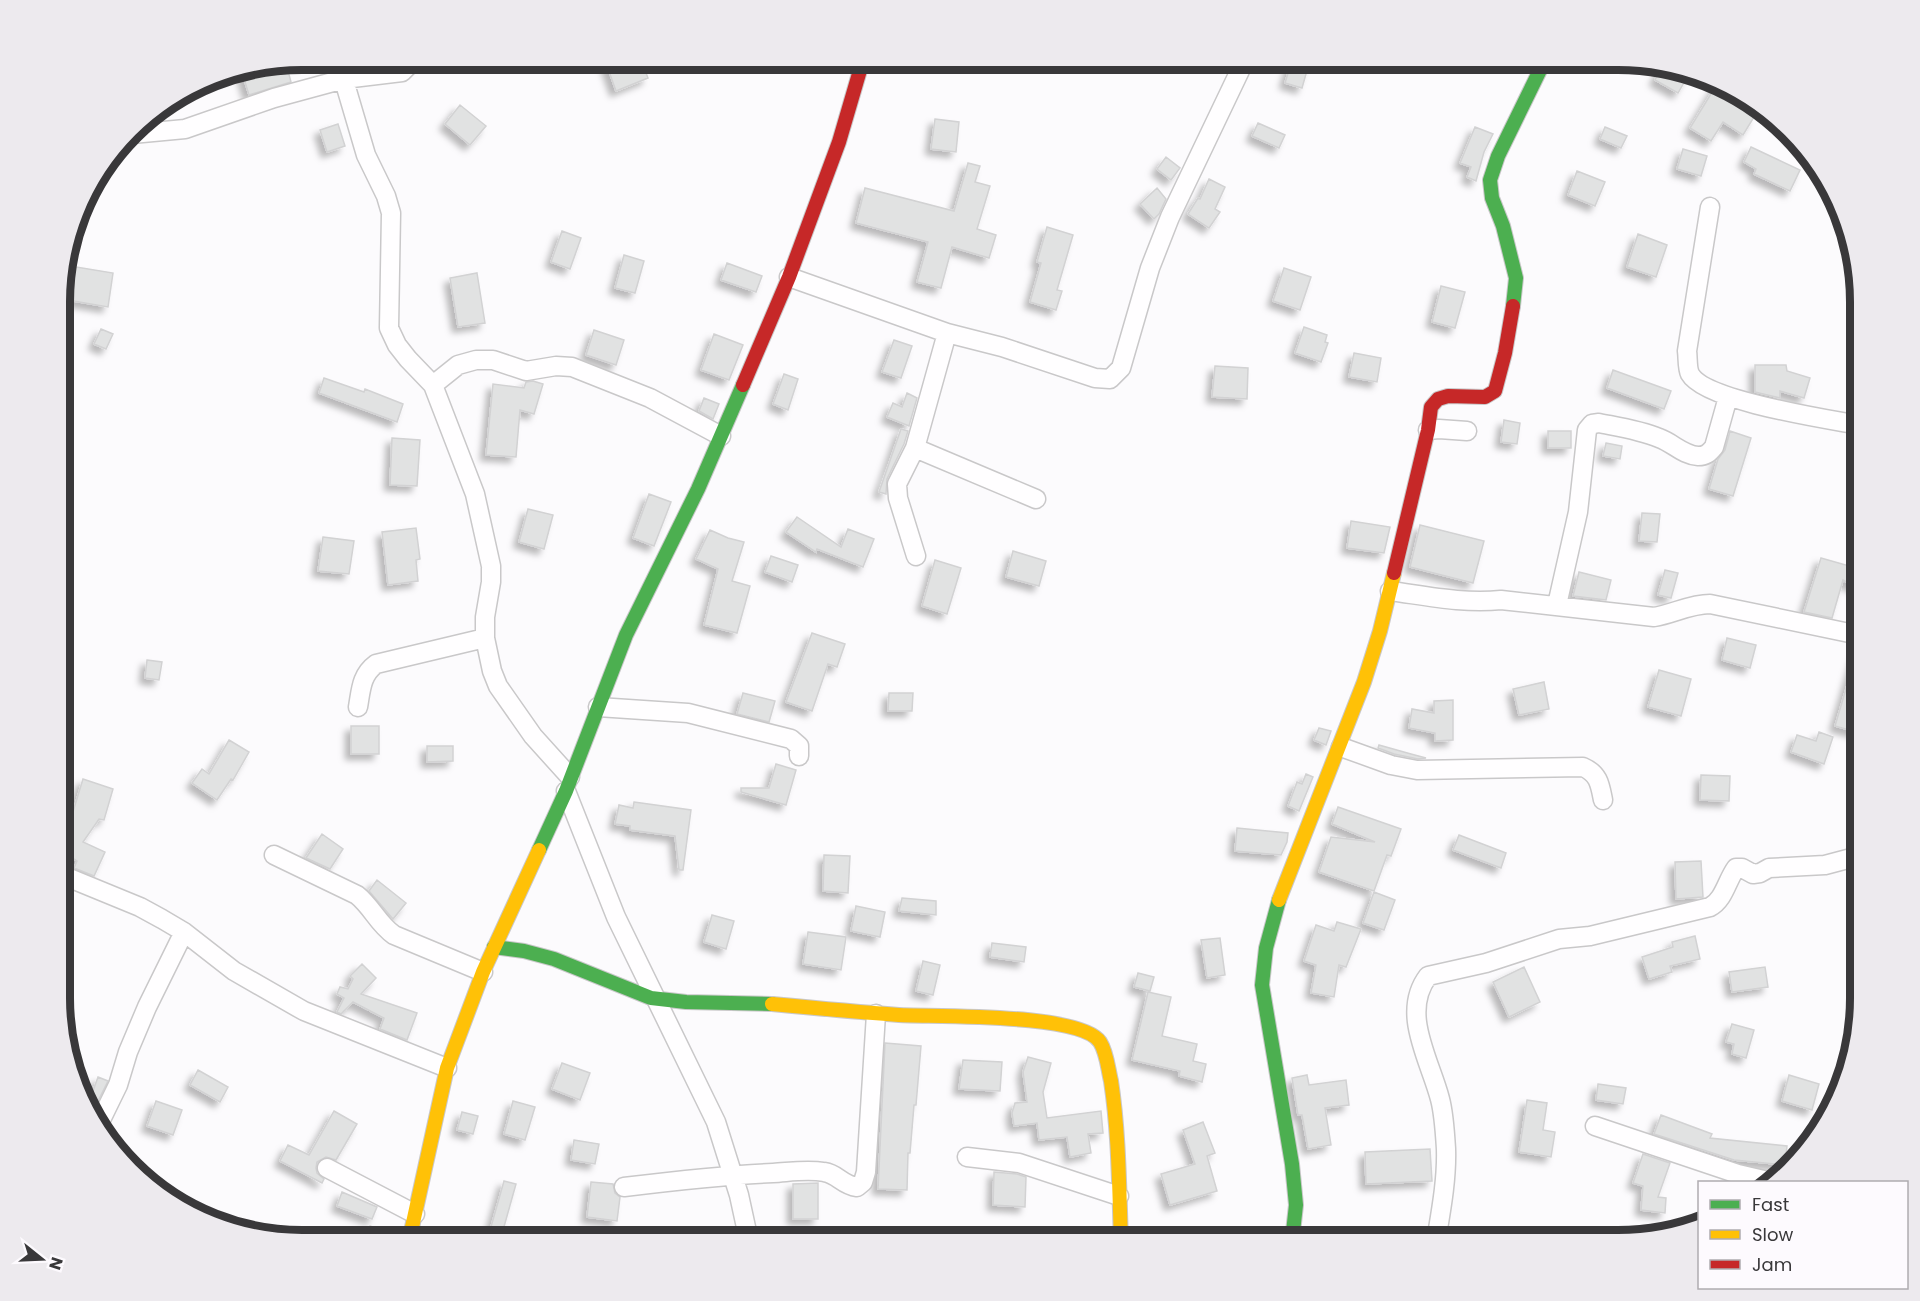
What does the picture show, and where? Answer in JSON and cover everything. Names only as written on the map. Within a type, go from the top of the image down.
[{"type":"street","points":[[341,70],[366,155],[386,196],[391,213],[389,328],[397,345],[433,385],[475,494],[491,566],[491,582],[485,617],[492,670],[498,686],[533,736],[549,754],[568,784],[616,918],[716,1122],[739,1195],[747,1231]]},
{"type":"street","points":[[144,133],[185,129],[274,98],[344,79],[404,70]]},
{"type":"street","points":[[411,1231],[447,1068],[483,972],[568,784],[626,635],[698,489],[789,277],[838,142],[860,70]]},
{"type":"street","points":[[789,277],[947,333],[1002,347],[1095,378],[1110,379],[1121,368],[1150,268],[1170,217],[1240,70]]},
{"type":"street","points":[[1293,1231],[1296,1205],[1292,1164],[1262,985],[1262,964],[1268,935],[1281,892],[1341,747],[1372,658],[1428,430],[1431,407],[1438,399],[1448,396],[1485,397],[1495,391],[1505,353],[1516,278],[1503,226],[1492,198],[1490,180],[1498,156],[1540,70]]},
{"type":"street","points":[[1710,207],[1688,351],[1690,373],[1704,388],[1728,397],[1850,423]]},
{"type":"street","points":[[916,556],[896,491],[897,484],[915,448],[947,333]]},
{"type":"street","points":[[433,385],[458,365],[476,360],[493,360],[526,371],[556,366],[572,367],[650,398],[721,436]]},
{"type":"street","points":[[1557,606],[1578,512],[1587,430],[1592,424],[1599,423],[1654,436],[1679,450],[1701,456],[1708,454],[1714,447],[1728,397]]},
{"type":"street","points":[[1428,430],[1467,431]]},
{"type":"street","points":[[915,448],[1036,499]]},
{"type":"street","points":[[1390,591],[1478,602],[1501,600],[1654,617],[1670,615],[1689,606],[1710,604],[1850,633]]},
{"type":"street","points":[[358,707],[362,682],[367,670],[375,663],[486,638]]},
{"type":"street","points":[[598,707],[688,713],[729,722],[791,739],[798,746],[799,756]]},
{"type":"street","points":[[1341,747],[1391,765],[1417,770],[1584,767],[1592,770],[1599,779],[1603,800]]},
{"type":"street","points":[[549,754],[580,755]]},
{"type":"street","points":[[274,855],[357,895],[367,903],[382,926],[394,935],[483,972]]},
{"type":"street","points":[[1438,1231],[1446,1150],[1440,1101],[1416,1020],[1417,1000],[1422,984],[1428,976],[1486,963],[1558,939],[1590,936],[1710,907],[1717,904],[1736,868],[1742,868],[1753,874],[1769,868],[1825,865],[1850,859]]},
{"type":"street","points":[[70,878],[140,907],[184,932],[234,970],[285,1001],[320,1018],[447,1068]]},
{"type":"street","points":[[103,1117],[118,1086],[128,1052],[147,1007],[184,932]]},
{"type":"street","points":[[494,947],[528,952],[566,963],[655,999],[771,1005],[876,1014],[1021,1020],[1075,1027],[1089,1032],[1099,1040],[1109,1070],[1116,1113],[1120,1162],[1121,1231]]},
{"type":"street","points":[[624,1187],[733,1174],[814,1171],[828,1172],[848,1186],[857,1187],[863,1182],[866,1172],[876,1014]]},
{"type":"street","points":[[1595,1126],[1738,1174],[1763,1180]]},
{"type":"street","points":[[967,1158],[1019,1163],[1119,1196]]},
{"type":"street","points":[[327,1168],[415,1214]]},
{"type":"building","points":[[609,70],[645,70],[648,78],[616,91]]},
{"type":"building","points":[[1289,70],[1307,70],[1302,88],[1285,83]]},
{"type":"building","points":[[288,71],[291,82],[249,95],[244,78]]},
{"type":"building","points":[[1658,74],[1685,81],[1678,93],[1655,80]]},
{"type":"building","points":[[1713,91],[1754,117],[1743,135],[1723,122],[1711,141],[1690,128]]},
{"type":"building","points":[[460,105],[486,126],[470,145],[445,124]]},
{"type":"building","points":[[935,119],[959,122],[956,152],[931,149]]},
{"type":"building","points":[[1258,123],[1285,135],[1279,148],[1252,136]]},
{"type":"building","points":[[338,124],[345,146],[327,152],[320,130]]},
{"type":"building","points":[[1475,127],[1493,134],[1484,152],[1476,181],[1467,177],[1471,167],[1460,163]]},
{"type":"building","points":[[1605,127],[1627,136],[1621,148],[1600,139]]},
{"type":"building","points":[[1751,147],[1800,170],[1790,191],[1754,174],[1756,169],[1744,162]]},
{"type":"building","points":[[1683,149],[1707,156],[1701,176],[1677,169]]},
{"type":"building","points":[[1166,157],[1180,168],[1171,180],[1157,169]]},
{"type":"building","points":[[968,163],[980,166],[975,182],[990,186],[977,229],[996,235],[989,258],[952,247],[941,288],[917,282],[928,242],[856,223],[865,188],[954,211]]},
{"type":"building","points":[[1577,171],[1605,182],[1595,206],[1568,195]]},
{"type":"building","points":[[1209,179],[1225,187],[1215,209],[1220,212],[1209,228],[1188,214],[1198,198],[1200,199]]},
{"type":"building","points":[[1157,188],[1166,199],[1154,219],[1140,204]]},
{"type":"building","points":[[1047,227],[1073,235],[1057,290],[1062,291],[1056,310],[1030,302],[1041,263],[1037,262]]},
{"type":"building","points":[[562,231],[581,238],[570,269],[551,262]]},
{"type":"building","points":[[1638,234],[1667,245],[1656,277],[1627,267]]},
{"type":"building","points":[[624,255],[644,261],[635,293],[615,288]]},
{"type":"building","points":[[727,263],[762,276],[756,292],[721,280]]},
{"type":"building","points":[[73,266],[113,273],[108,307],[70,300]]},
{"type":"building","points":[[1284,268],[1311,277],[1300,310],[1273,301]]},
{"type":"building","points":[[477,273],[485,323],[458,327],[450,278]]},
{"type":"building","points":[[1441,286],[1465,292],[1455,328],[1432,322]]},
{"type":"building","points":[[1304,327],[1327,335],[1325,342],[1328,343],[1321,362],[1295,353]]},
{"type":"building","points":[[101,329],[113,334],[106,349],[94,344]]},
{"type":"building","points":[[594,330],[624,340],[616,365],[586,355]]},
{"type":"building","points":[[714,334],[743,345],[729,380],[701,370]]},
{"type":"building","points":[[894,340],[912,346],[901,378],[882,372]]},
{"type":"building","points":[[1354,353],[1381,358],[1377,382],[1349,377]]},
{"type":"building","points":[[1755,365],[1786,365],[1787,371],[1810,378],[1804,398],[1780,391],[1780,398],[1755,392]]},
{"type":"building","points":[[1215,366],[1248,368],[1247,399],[1212,397]]},
{"type":"building","points":[[1613,370],[1671,391],[1664,409],[1607,388]]},
{"type":"building","points":[[784,374],[798,379],[788,410],[773,404]]},
{"type":"building","points":[[324,378],[364,392],[365,389],[403,404],[397,422],[319,393]]},
{"type":"building","points":[[533,381],[543,384],[534,414],[520,410],[516,457],[486,455],[493,384],[524,388],[526,382]]},
{"type":"building","points":[[907,393],[917,398],[909,426],[887,417],[893,403],[902,407]]},
{"type":"building","points":[[704,398],[719,404],[713,419],[699,411]]},
{"type":"building","points":[[1504,420],[1520,423],[1517,444],[1501,442]]},
{"type":"building","points":[[901,429],[908,431],[904,444],[887,479],[886,494],[879,492]]},
{"type":"building","points":[[1548,431],[1571,431],[1571,448],[1548,448]]},
{"type":"building","points":[[1730,431],[1751,438],[1733,496],[1709,489]]},
{"type":"building","points":[[392,438],[420,440],[417,486],[390,485]]},
{"type":"building","points":[[1606,443],[1622,446],[1620,459],[1603,456]]},
{"type":"building","points":[[649,494],[671,502],[654,546],[633,538]]},
{"type":"building","points":[[528,509],[553,515],[544,549],[519,542]]},
{"type":"building","points":[[1642,513],[1660,514],[1657,542],[1639,541]]},
{"type":"building","points":[[797,517],[841,547],[848,529],[874,539],[863,567],[817,549],[816,552],[786,532]]},
{"type":"building","points":[[1351,521],[1390,527],[1384,553],[1347,548]]},
{"type":"building","points":[[1420,525],[1484,541],[1473,583],[1410,567]]},
{"type":"building","points":[[416,528],[420,559],[416,560],[418,581],[388,585],[382,532]]},
{"type":"building","points":[[710,530],[744,542],[732,581],[750,586],[737,633],[704,625],[718,569],[696,559]]},
{"type":"building","points":[[323,537],[354,541],[349,574],[318,571]]},
{"type":"building","points":[[1013,551],[1046,561],[1039,586],[1006,577]]},
{"type":"building","points":[[771,556],[798,565],[792,582],[765,572]]},
{"type":"building","points":[[1821,558],[1850,566],[1850,584],[1843,580],[1832,618],[1804,612]]},
{"type":"building","points":[[935,560],[961,568],[947,614],[922,606]]},
{"type":"building","points":[[1665,570],[1678,573],[1671,598],[1658,595]]},
{"type":"building","points":[[1579,572],[1611,580],[1606,600],[1573,596]]},
{"type":"building","points":[[812,633],[845,644],[837,667],[828,664],[812,711],[786,702]]},
{"type":"building","points":[[1727,638],[1756,645],[1750,668],[1722,660]]},
{"type":"building","points":[[147,660],[162,662],[159,680],[145,678]]},
{"type":"building","points":[[1659,670],[1691,679],[1681,716],[1648,707]]},
{"type":"building","points":[[1850,675],[1850,730],[1835,726]]},
{"type":"building","points":[[1544,682],[1549,709],[1519,715],[1513,689]]},
{"type":"building","points":[[743,693],[775,701],[769,722],[737,714]]},
{"type":"building","points":[[889,693],[913,693],[912,711],[888,711]]},
{"type":"building","points":[[1453,700],[1453,740],[1435,741],[1435,733],[1409,728],[1412,709],[1434,713],[1434,701]]},
{"type":"building","points":[[351,726],[379,726],[379,754],[351,754]]},
{"type":"building","points":[[1319,728],[1331,731],[1326,745],[1314,740]]},
{"type":"building","points":[[1819,732],[1833,737],[1824,764],[1791,752],[1797,735],[1816,741]]},
{"type":"building","points":[[229,740],[249,752],[233,780],[231,779],[217,800],[192,783],[202,769],[209,774]]},
{"type":"building","points":[[1379,745],[1426,758],[1418,759],[1394,754],[1378,748]]},
{"type":"building","points":[[427,746],[453,746],[453,761],[427,762]]},
{"type":"building","points":[[776,764],[796,770],[786,805],[741,792],[741,788],[769,788]]},
{"type":"building","points":[[1306,774],[1313,777],[1299,811],[1288,806],[1297,782],[1302,784]]},
{"type":"building","points":[[1701,775],[1730,776],[1729,801],[1700,800]]},
{"type":"building","points":[[83,779],[113,789],[104,820],[99,819],[83,842],[105,852],[94,876],[74,868],[77,861],[70,856],[70,814],[72,815]]},
{"type":"building","points":[[634,802],[691,810],[683,870],[679,870],[675,836],[630,830],[630,826],[615,824],[619,805],[633,808]]},
{"type":"building","points":[[1338,807],[1401,829],[1391,856],[1387,855],[1374,891],[1319,872],[1331,837],[1375,842],[1332,824]]},
{"type":"building","points":[[1237,828],[1288,833],[1287,842],[1281,855],[1235,851]]},
{"type":"building","points":[[322,834],[343,849],[330,869],[306,858]]},
{"type":"building","points":[[1459,835],[1506,853],[1501,868],[1453,850]]},
{"type":"building","points":[[824,855],[850,856],[848,893],[823,891]]},
{"type":"building","points":[[1701,861],[1703,897],[1676,899],[1675,862]]},
{"type":"building","points":[[377,880],[406,903],[393,919],[369,891]]},
{"type":"building","points":[[1374,892],[1395,900],[1384,930],[1363,923]]},
{"type":"building","points":[[902,898],[936,901],[936,915],[899,911]]},
{"type":"building","points":[[856,906],[885,912],[880,937],[851,931]]},
{"type":"building","points":[[712,915],[734,921],[726,949],[704,942]]},
{"type":"building","points":[[1337,922],[1361,929],[1346,967],[1339,965],[1334,997],[1311,993],[1316,965],[1304,961],[1316,925],[1334,931]]},
{"type":"building","points":[[808,932],[846,937],[841,970],[803,964]]},
{"type":"building","points":[[1695,936],[1700,959],[1670,966],[1672,972],[1649,979],[1642,957],[1673,947],[1672,942]]},
{"type":"building","points":[[1220,938],[1225,975],[1207,978],[1201,940]]},
{"type":"building","points":[[992,943],[1026,947],[1024,962],[990,957]]},
{"type":"building","points":[[923,961],[940,965],[933,995],[916,991]]},
{"type":"building","points":[[362,964],[376,978],[361,994],[417,1013],[407,1040],[380,1029],[384,1018],[353,1002],[341,1014],[337,1012],[344,998],[337,994],[340,987],[348,989],[353,979],[350,976]]},
{"type":"building","points":[[1524,967],[1540,1002],[1509,1017],[1493,982]]},
{"type":"building","points":[[1765,967],[1768,987],[1732,992],[1729,972]]},
{"type":"building","points":[[1138,973],[1154,977],[1150,991],[1134,987]]},
{"type":"building","points":[[1148,992],[1171,997],[1162,1036],[1197,1044],[1193,1061],[1206,1064],[1202,1082],[1179,1076],[1180,1071],[1132,1060]]},
{"type":"building","points":[[1732,1024],[1754,1030],[1746,1058],[1732,1054],[1734,1044],[1726,1042]]},
{"type":"building","points":[[885,1043],[921,1046],[916,1105],[914,1105],[910,1153],[908,1153],[907,1190],[878,1189]]},
{"type":"building","points":[[1028,1057],[1051,1063],[1043,1092],[1047,1118],[1101,1111],[1103,1133],[1088,1134],[1091,1153],[1070,1157],[1067,1137],[1039,1140],[1037,1123],[1014,1126],[1012,1113],[1015,1103],[1027,1102],[1023,1072]]},
{"type":"building","points":[[963,1060],[1002,1062],[1000,1091],[959,1089]]},
{"type":"building","points":[[562,1063],[590,1073],[580,1100],[552,1089]]},
{"type":"building","points":[[198,1070],[228,1087],[220,1102],[190,1085]]},
{"type":"building","points":[[1307,1075],[1309,1085],[1346,1080],[1349,1105],[1325,1108],[1331,1145],[1308,1149],[1302,1115],[1298,1115],[1292,1078]]},
{"type":"building","points":[[1789,1075],[1819,1084],[1812,1110],[1782,1101]]},
{"type":"building","points":[[98,1077],[108,1081],[96,1105],[92,1095]]},
{"type":"building","points":[[1598,1084],[1626,1088],[1623,1104],[1596,1100]]},
{"type":"building","points":[[1527,1100],[1547,1103],[1543,1130],[1555,1132],[1551,1157],[1519,1152]]},
{"type":"building","points":[[156,1101],[182,1110],[173,1135],[147,1126]]},
{"type":"building","points":[[513,1101],[535,1107],[525,1140],[504,1134]]},
{"type":"building","points":[[334,1111],[357,1124],[336,1160],[326,1157],[317,1162],[317,1173],[324,1179],[322,1183],[280,1161],[288,1145],[309,1155]]},
{"type":"building","points":[[462,1112],[478,1116],[473,1134],[457,1130]]},
{"type":"building","points":[[1661,1115],[1712,1134],[1710,1138],[1787,1146],[1786,1159],[1780,1165],[1734,1160],[1654,1134]]},
{"type":"building","points":[[1203,1122],[1215,1153],[1207,1156],[1217,1191],[1170,1205],[1161,1174],[1195,1164],[1183,1130]]},
{"type":"building","points":[[574,1140],[599,1144],[595,1164],[571,1160]]},
{"type":"building","points":[[1430,1149],[1432,1181],[1366,1184],[1365,1152]]},
{"type":"building","points":[[1643,1154],[1670,1163],[1658,1197],[1666,1198],[1665,1213],[1641,1210],[1643,1186],[1633,1183]]},
{"type":"building","points":[[994,1172],[1026,1177],[1025,1207],[993,1205]]},
{"type":"building","points":[[504,1181],[516,1184],[503,1231],[490,1231]]},
{"type":"building","points":[[591,1182],[613,1184],[615,1193],[620,1197],[617,1221],[587,1217]]},
{"type":"building","points":[[818,1183],[818,1219],[793,1219],[793,1184]]},
{"type":"building","points":[[342,1192],[377,1207],[372,1219],[337,1206]]},
{"type":"building","points":[[370,1226],[384,1231],[368,1231]]},
{"type":"traffic: fast","points":[[1513,306],[1516,278],[1503,226],[1492,198],[1490,180],[1498,156],[1540,70]]},
{"type":"traffic: fast","points":[[539,850],[566,791],[626,635],[698,489],[743,385]]},
{"type":"traffic: fast","points":[[1279,900],[1266,948],[1262,985],[1292,1164],[1296,1205],[1293,1231]]},
{"type":"traffic: fast","points":[[494,947],[524,951],[554,959],[651,998],[686,1002],[772,1004]]},
{"type":"traffic: slow","points":[[1279,900],[1364,682],[1380,631],[1394,573]]},
{"type":"traffic: slow","points":[[411,1231],[447,1068],[483,972],[539,850]]},
{"type":"traffic: slow","points":[[772,1004],[899,1015],[1006,1018],[1066,1026],[1087,1033],[1100,1042],[1106,1056],[1111,1081],[1117,1141],[1121,1231]]},
{"type":"traffic: jam","points":[[743,385],[789,277],[839,142],[860,70]]},
{"type":"traffic: jam","points":[[1394,573],[1428,430],[1431,407],[1438,399],[1448,396],[1485,397],[1495,391],[1505,353],[1513,306]]}]
